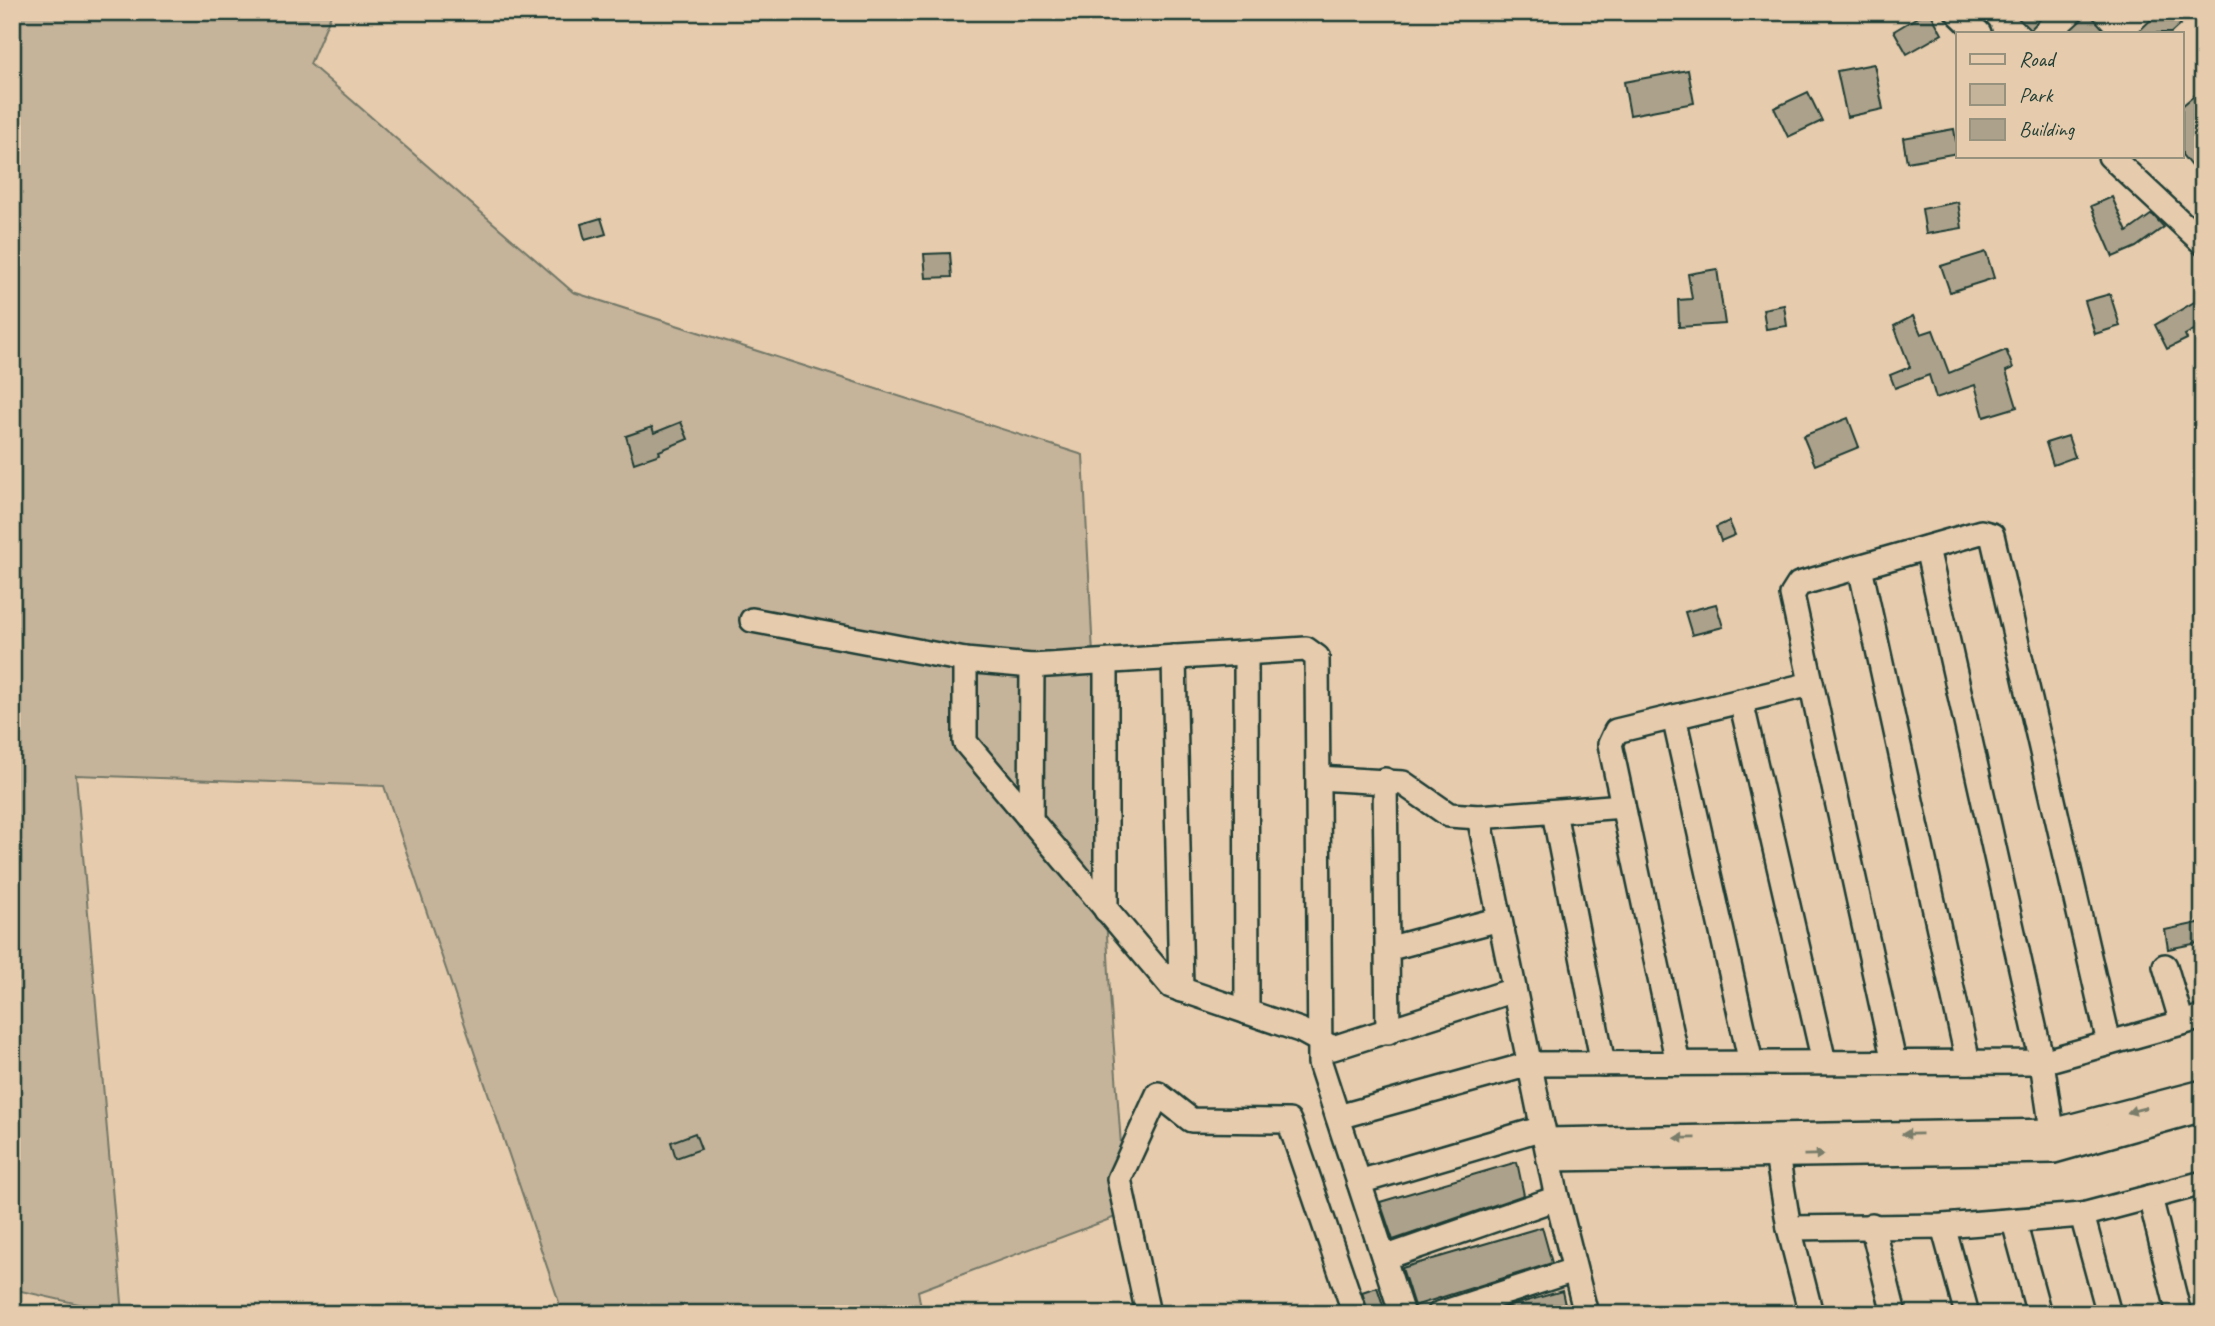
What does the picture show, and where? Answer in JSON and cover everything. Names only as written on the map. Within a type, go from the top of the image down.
[{"type":"street","points":[[1957,12],[1978,32]]},
{"type":"street","points":[[2112,158],[2203,243]]},
{"type":"street","points":[[1894,1062],[1792,595],[1799,584],[1981,532],[1992,536],[2109,1043]]},
{"type":"street","points":[[1927,548],[2042,1062],[2054,1141]]},
{"type":"street","points":[[1860,567],[1968,1062]]},
{"type":"street","points":[[752,620],[965,660],[1032,666],[1306,649],[1317,657],[1320,1063],[1402,1314]]},
{"type":"street","points":[[1246,653],[1247,1012]]},
{"type":"street","points":[[1174,657],[1181,990]]},
{"type":"street","points":[[965,660],[965,742],[1171,986],[1247,1012],[1333,1048],[1514,989]]},
{"type":"street","points":[[1105,662],[1106,910]]},
{"type":"street","points":[[1031,822],[1032,666]]},
{"type":"street","points":[[1678,1063],[1610,744],[1612,735],[1616,731],[1811,684]]},
{"type":"street","points":[[1741,701],[1824,1062]]},
{"type":"street","points":[[1674,717],[1751,1063]]},
{"type":"street","points":[[1318,779],[1385,780],[1403,783],[1449,814],[1479,817],[1623,806]]},
{"type":"street","points":[[1385,780],[1388,1032]]},
{"type":"street","points":[[1554,812],[1603,1063]]},
{"type":"street","points":[[1479,817],[1557,1198],[1586,1314]]},
{"type":"street","points":[[1387,949],[1500,919]]},
{"type":"street","points":[[1338,1117],[1530,1064],[2042,1062],[2192,1020],[2165,965]]},
{"type":"street","points":[[1148,1314],[1119,1179],[1158,1094],[1191,1120],[1289,1121],[1355,1314]]},
{"type":"street","points":[[1359,1182],[1546,1143],[1775,1146],[2054,1141],[2202,1108]]},
{"type":"street","points":[[1775,1146],[1789,1228],[1811,1314]]},
{"type":"street","points":[[1789,1228],[1943,1226],[2082,1215],[2203,1184]]},
{"type":"street","points":[[2150,1197],[2179,1314]]},
{"type":"street","points":[[1384,1258],[1557,1198]]},
{"type":"street","points":[[2082,1215],[2109,1314]]},
{"type":"street","points":[[2014,1222],[2039,1314]]},
{"type":"street","points":[[1872,1225],[1894,1314]]},
{"type":"street","points":[[1943,1226],[1967,1314]]},
{"type":"street","points":[[1439,1314],[1574,1270]]},
{"type":"green space","points":[[12,12],[332,12],[310,64],[573,292],[1083,455],[1110,994],[1126,1213],[918,1291],[922,1314],[563,1314],[384,786],[76,775],[123,1314],[12,1289]]},
{"type":"building","points":[[1930,12],[1942,34],[1907,54],[1894,31]]},
{"type":"building","points":[[2012,12],[2047,12],[2030,30]]},
{"type":"building","points":[[2159,12],[2170,12],[2181,24],[2172,32],[2138,32]]},
{"type":"building","points":[[2089,13],[2106,32],[2068,32]]},
{"type":"building","points":[[1874,64],[1883,109],[1847,117],[1837,71]]},
{"type":"building","points":[[1688,70],[1694,103],[1630,115],[1624,82]]},
{"type":"building","points":[[1808,92],[1822,121],[1788,137],[1774,108]]},
{"type":"building","points":[[2194,96],[2203,107],[2203,181],[2184,157],[2184,104]]},
{"type":"building","points":[[1954,129],[1956,153],[1907,162],[1903,138]]},
{"type":"building","points":[[2112,197],[2127,232],[2152,214],[2164,227],[2136,247],[2113,257],[2091,206]]},
{"type":"building","points":[[1958,202],[1962,228],[1926,234],[1922,209]]},
{"type":"building","points":[[601,218],[606,234],[585,240],[581,224]]},
{"type":"building","points":[[1986,252],[1994,278],[1950,292],[1941,266]]},
{"type":"building","points":[[950,253],[952,277],[926,278],[924,254]]},
{"type":"building","points":[[1717,269],[1725,324],[1679,327],[1678,300],[1692,299],[1688,274]]},
{"type":"building","points":[[2110,294],[2120,326],[2095,334],[2085,301]]},
{"type":"building","points":[[2203,297],[2203,325],[2185,335],[2187,339],[2167,349],[2155,325]]},
{"type":"building","points":[[1784,305],[1787,326],[1766,329],[1763,309]]},
{"type":"building","points":[[1913,316],[1921,334],[1933,330],[1949,373],[2006,350],[2013,368],[2006,371],[2017,407],[1984,417],[1975,385],[1936,398],[1929,375],[1895,388],[1890,375],[1910,367],[1894,326]]},
{"type":"building","points":[[1848,418],[1859,447],[1815,465],[1803,436]]},
{"type":"building","points":[[681,422],[688,439],[659,451],[660,454],[634,463],[626,436],[652,427],[654,433]]},
{"type":"building","points":[[2068,436],[2075,457],[2053,465],[2046,443]]},
{"type":"building","points":[[1729,521],[1735,535],[1721,541],[1716,527]]},
{"type":"building","points":[[1716,604],[1723,627],[1692,635],[1685,612]]},
{"type":"building","points":[[2203,922],[2203,942],[2168,949],[2165,930]]},
{"type":"building","points":[[695,1133],[701,1149],[676,1158],[671,1142]]},
{"type":"building","points":[[1517,1162],[1524,1195],[1393,1240],[1380,1202]]},
{"type":"building","points":[[1542,1227],[1552,1263],[1414,1306],[1402,1268]]},
{"type":"building","points":[[1377,1287],[1386,1314],[1369,1314],[1362,1292]]},
{"type":"building","points":[[1562,1291],[1567,1314],[1497,1314],[1496,1310]]}]
